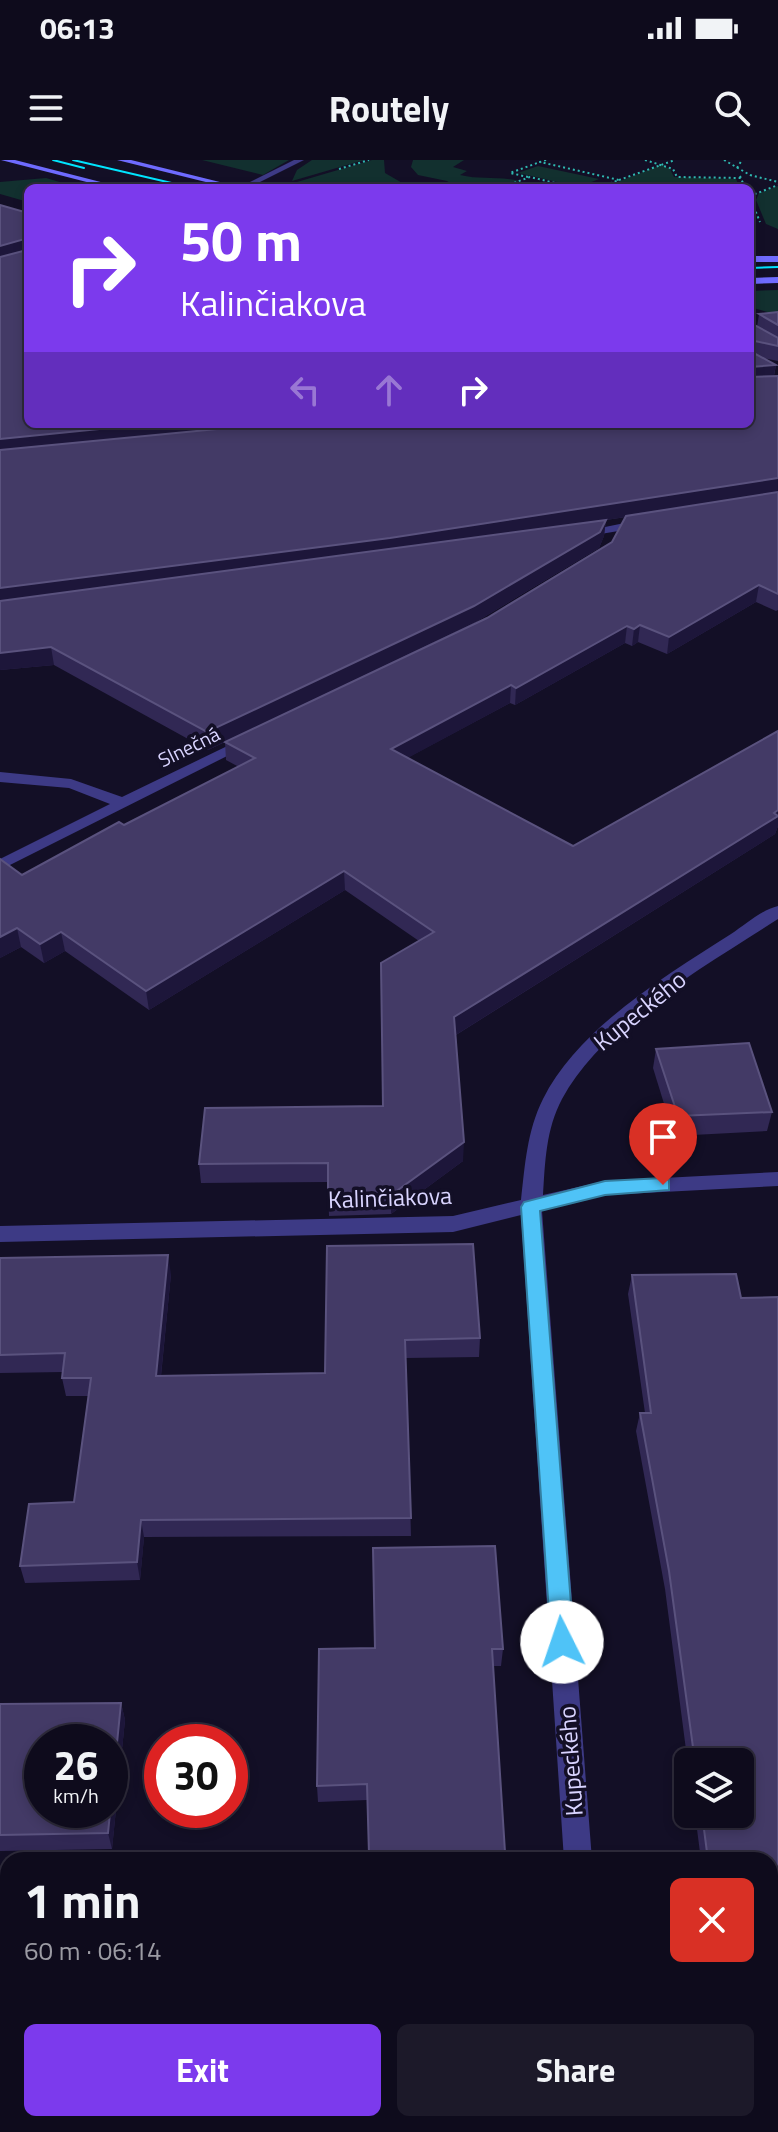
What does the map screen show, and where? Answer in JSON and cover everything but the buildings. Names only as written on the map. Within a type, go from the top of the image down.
[{"type":"street","points":[[5,160],[104,184]]},
{"type":"street","points":[[121,160],[224,184]]},
{"type":"street","points":[[250,184],[300,160]]},
{"type":"street","points":[[280,182],[285,169]]},
{"type":"street","points":[[754,259],[778,259]]},
{"type":"street","points":[[754,281],[778,280]]},
{"type":"street","points":[[569,535],[660,520]]},
{"type":"street","points":[[612,547],[616,528]]},
{"type":"street","name":"Slnečná","points":[[0,865],[120,802],[264,733]]},
{"type":"street","points":[[0,777],[71,784],[120,802]]},
{"type":"street","name":"Kupeckého","points":[[577,1852],[531,1207],[540,1131],[564,1080],[601,1037],[643,1003],[778,911]]},
{"type":"street","name":"Kalinčiakova","points":[[0,1234],[453,1224],[605,1188],[778,1179]]},
{"type":"path","points":[[546,160],[510,173],[559,184]]},
{"type":"path","points":[[645,160],[673,169],[677,177],[741,178]]},
{"type":"path","points":[[608,184],[675,160]]},
{"type":"path","points":[[724,160],[757,178],[778,183]]},
{"type":"path","points":[[737,168],[742,160]]},
{"type":"path","points":[[540,162],[619,180]]},
{"type":"path","points":[[737,168],[743,184]]},
{"type":"path","points":[[511,184],[530,177]]},
{"type":"path","points":[[754,196],[778,183]]},
{"type":"green space","points":[[202,160],[289,160],[263,175]]},
{"type":"green space","points":[[312,160],[364,160],[292,181],[297,170]]},
{"type":"green space","points":[[372,160],[384,160],[385,173],[404,184],[306,184],[297,182]]},
{"type":"green space","points":[[413,160],[464,160],[453,167],[467,171],[460,175],[520,181],[511,184],[451,184],[418,175],[411,167]]},
{"type":"green space","points":[[661,165],[670,169],[674,177],[736,179],[738,184],[612,184]]},
{"type":"green space","points":[[538,166],[599,179],[586,184],[566,184],[518,173]]},
{"type":"green space","points":[[46,178],[66,184],[24,184],[24,201],[0,194],[0,182]]},
{"type":"green space","points":[[778,186],[778,229],[766,224],[756,200],[759,193]]},
{"type":"green space","points":[[778,290],[778,315],[754,308],[754,291]]},
{"type":"tram line","points":[[53,160],[84,168]]},
{"type":"tram line","points":[[73,160],[176,184]]},
{"type":"tram line","points":[[754,268],[778,267]]},
{"type":"route","points":[[562,1642],[531,1207],[605,1188],[663,1185]]}]
